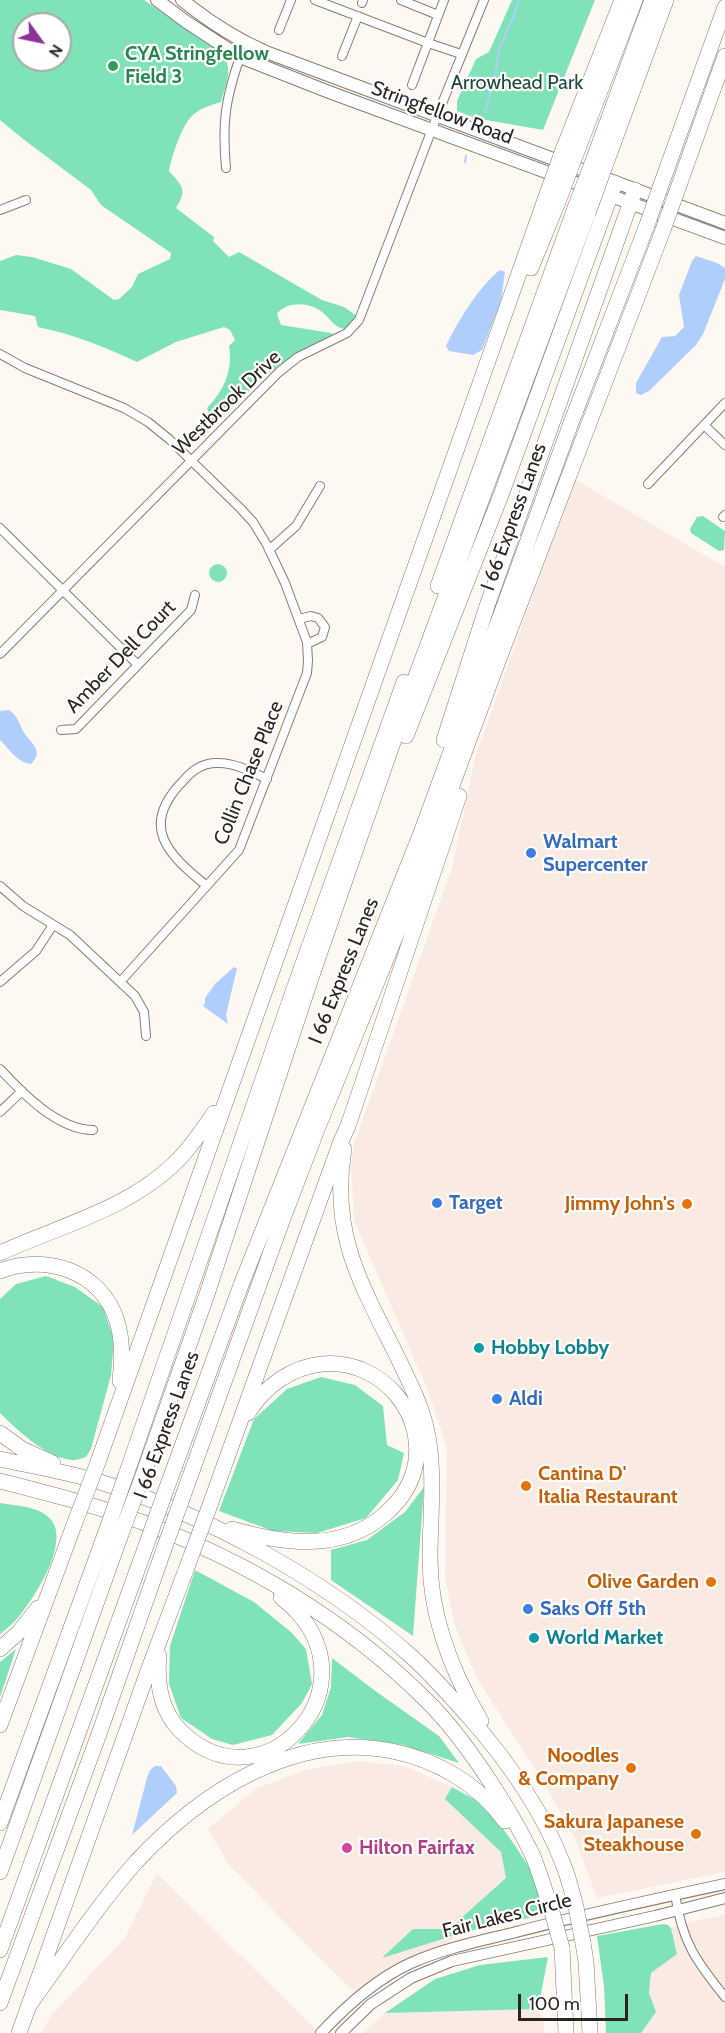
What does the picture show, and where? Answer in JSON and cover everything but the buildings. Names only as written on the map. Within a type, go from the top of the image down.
[{"type":"highway","points":[[0,1725],[98,1462],[482,382],[570,152],[622,0]]},
{"type":"highway","points":[[570,152],[635,0]]},
{"type":"highway","points":[[0,1823],[114,1532],[126,1475],[296,983],[582,210],[652,0]]},
{"type":"highway","points":[[599,163],[666,0]]},
{"type":"highway","name":"I 66 Express Lanes","points":[[0,1950],[241,1285],[378,946],[425,823],[571,423],[647,225],[725,7]]},
{"type":"highway","points":[[0,2003],[95,1745],[286,1210],[403,918],[497,664],[663,230],[725,56]]},
{"type":"highway","points":[[372,806],[394,767],[474,566],[613,190]]},
{"type":"highway","points":[[378,946],[389,899],[447,732],[487,606],[633,197]]},
{"type":"highway","name":"I 66 Express Lanes","points":[[0,1872],[114,1532],[141,1481],[207,1294],[306,991],[582,210]]},
{"type":"highway","points":[[19,2033],[348,1126],[483,728],[497,664]]},
{"type":"highway","points":[[0,1253],[103,1210],[147,1185],[178,1160],[195,1141],[218,1107],[233,1078]]},
{"type":"highway","points":[[348,1126],[341,1187],[344,1232],[350,1256],[363,1288],[415,1392],[428,1435],[431,1460],[430,1577],[436,1619],[462,1686],[498,1750],[533,1803],[564,1865],[583,1943],[588,1983],[590,2033]]},
{"type":"highway","points":[[0,1271],[23,1264],[53,1265],[82,1276],[99,1290],[108,1302],[116,1319],[122,1346],[119,1390],[110,1427]]},
{"type":"highway","points":[[212,1523],[264,1539],[279,1541],[303,1542],[347,1536],[369,1526],[397,1502],[410,1482],[416,1459],[413,1426],[408,1411],[395,1392],[369,1372],[352,1366],[336,1364],[313,1365],[298,1370],[273,1384],[252,1407],[233,1442]]},
{"type":"highway","points":[[0,1433],[22,1449],[44,1460],[193,1517],[283,1564],[324,1590],[366,1619],[412,1657],[498,1750]]},
{"type":"highway","points":[[0,1459],[97,1481]]},
{"type":"highway","points":[[0,1481],[63,1497],[141,1522],[227,1560],[311,1607],[376,1656],[427,1701],[477,1762],[507,1808],[533,1858],[562,1948],[566,2033]]},
{"type":"highway","points":[[0,1488],[63,1497]]},
{"type":"highway","points":[[168,1617],[159,1652],[158,1683],[168,1714],[182,1733],[201,1747],[224,1755],[235,1756],[249,1756],[271,1750],[297,1733],[311,1715],[319,1697],[321,1667],[314,1639],[298,1612],[227,1560]]},
{"type":"highway","points":[[0,1649],[20,1632],[51,1588]]},
{"type":"highway","points":[[30,2004],[111,1893],[153,1845],[195,1808],[224,1788],[259,1769],[300,1754],[343,1747],[382,1749],[418,1757],[443,1768],[474,1788],[496,1809],[517,1838],[539,1877]]},
{"type":"main road","name":"Stringfellow Road","points":[[157,0],[240,57],[432,130],[633,197],[725,223]]},
{"type":"main road","name":"Stringfellow Road","points":[[182,0],[246,44],[437,116],[613,190]]},
{"type":"main road","name":"Stringfellow Road","points":[[633,197],[725,238]]},
{"type":"street","points":[[279,30],[291,0]]},
{"type":"street","points":[[401,0],[438,15]]},
{"type":"street","points":[[412,85],[444,0]]},
{"type":"street","name":"Westbrook Drive","points":[[0,654],[289,364],[338,339],[359,320],[484,0]]},
{"type":"street","points":[[320,1],[333,3],[358,16],[428,44],[461,54]]},
{"type":"street","points":[[342,56],[358,16]]},
{"type":"street","points":[[226,168],[225,113],[229,87],[240,57]]},
{"type":"street","points":[[0,210],[26,200]]},
{"type":"street","name":"Collin Chase Place","points":[[0,354],[25,368],[135,414],[169,439],[254,522],[269,550],[299,619],[307,644],[307,673],[239,850],[121,981]]},
{"type":"street","points":[[648,484],[725,403]]},
{"type":"street","points":[[704,425],[725,445]]},
{"type":"street","points":[[269,550],[296,526],[321,486]]},
{"type":"street","points":[[0,528],[138,665]]},
{"type":"street","name":"Amber Dell Court","points":[[61,730],[76,729],[191,609],[195,595]]},
{"type":"street","points":[[299,619],[311,616],[318,618],[325,627],[322,637],[316,642],[307,644]]},
{"type":"street","points":[[207,886],[172,855],[166,844],[161,831],[160,817],[167,801],[190,773],[208,764],[218,762],[230,764],[267,778]]},
{"type":"street","points":[[0,886],[23,906],[75,939],[121,981],[135,996],[144,1012],[146,1036]]},
{"type":"street","points":[[0,982],[36,951],[53,925]]},
{"type":"street","points":[[0,1069],[39,1106],[69,1126],[93,1130]]},
{"type":"street","points":[[0,1113],[22,1091]]},
{"type":"street","name":"Fair Lakes Circle","points":[[321,2033],[364,1992],[409,1964],[446,1949],[725,1884]]},
{"type":"street","points":[[675,1894],[685,1939],[705,1973],[725,1997]]},
{"type":"street","name":"Fair Lakes Circle","points":[[341,2033],[371,2004],[411,1978],[452,1961],[725,1898]]},
{"type":"shaded area","points":[[574,479],[725,567],[725,1872],[597,1898],[576,1841],[543,1781],[477,1679],[454,1623],[445,1576],[447,1448],[428,1391],[354,1220],[351,1166],[354,1144],[452,868],[475,758]]},
{"type":"shaded area","points":[[356,1761],[405,1766],[452,1787],[501,1852],[506,1878],[465,1932],[358,1997],[229,1865],[208,1829],[257,1788],[306,1770]]},
{"type":"shaded area","points":[[157,1873],[319,2033],[42,2033],[49,2018],[125,1938]]},
{"type":"shaded area","points":[[725,1915],[725,2033],[641,2033],[656,2012],[649,1994],[651,1973],[677,1953],[671,1928]]},
{"type":"shaded area","points":[[538,2009],[544,2023],[544,2033],[363,2033],[385,2013]]},
{"type":"green space","points":[[0,0],[144,0],[224,54],[228,67],[228,78],[221,102],[194,114],[184,127],[177,142],[169,171],[182,188],[182,196],[176,208],[214,237],[213,241],[229,257],[239,252],[322,300],[344,307],[357,316],[345,329],[338,327],[322,312],[311,306],[298,304],[281,310],[277,314],[281,325],[331,333],[334,336],[285,361],[264,377],[213,425],[207,408],[226,380],[230,364],[229,346],[235,340],[230,330],[224,327],[176,342],[137,362],[64,333],[38,327],[35,316],[0,310],[0,261],[16,255],[32,257],[71,269],[114,300],[119,299],[132,287],[138,274],[170,259],[171,253],[101,205],[91,190],[0,120]]},
{"type":"green space","name":"Arrowhead Park","points":[[512,0],[595,0],[543,130],[475,118],[457,111],[457,101],[476,59],[489,52]]},
{"type":"green space","points":[[703,516],[725,531],[724,550],[719,551],[691,533],[690,529],[697,517]]},
{"type":"green space","points":[[218,564],[224,567],[227,573],[224,579],[218,582],[212,579],[209,573],[212,567]]},
{"type":"green space","points":[[46,1276],[75,1287],[103,1307],[114,1340],[111,1375],[91,1449],[86,1457],[75,1460],[62,1458],[43,1449],[0,1413],[0,1299],[16,1284]]},
{"type":"green space","points":[[321,1377],[355,1385],[383,1406],[387,1445],[404,1453],[398,1480],[366,1518],[317,1533],[273,1531],[219,1511],[254,1419],[287,1389]]},
{"type":"green space","points":[[424,1487],[413,1636],[331,1580],[331,1550],[367,1540],[405,1512]]},
{"type":"green space","points":[[0,1503],[42,1512],[52,1521],[56,1530],[56,1542],[49,1568],[36,1593],[18,1618],[0,1634]]},
{"type":"green space","points":[[195,1570],[254,1602],[291,1632],[306,1649],[312,1684],[302,1703],[272,1735],[233,1745],[212,1739],[181,1718],[169,1684],[170,1646]]},
{"type":"green space","points":[[16,1649],[0,1697],[0,1662]]},
{"type":"green space","points":[[332,1658],[439,1736],[459,1763],[403,1745],[348,1737],[298,1744],[322,1715],[331,1687]]},
{"type":"green space","points":[[452,1787],[488,1807],[530,1868],[546,1914],[465,1932],[382,1958],[413,1929],[449,1929],[506,1878],[501,1852],[445,1799]]},
{"type":"green space","points":[[663,1924],[671,1928],[677,1954],[651,1973],[649,1993],[656,2012],[641,2033],[606,2033],[604,1986],[597,1936]]},
{"type":"green space","points":[[548,1957],[538,2009],[385,2013],[435,1979],[480,1965]]},
{"type":"water","points":[[696,256],[725,268],[725,279],[703,334],[696,345],[649,391],[641,395],[636,393],[636,383],[662,337],[675,336],[684,327],[679,295]]},
{"type":"water","points":[[500,270],[505,272],[501,301],[482,350],[473,355],[449,351],[446,346],[462,316],[485,285]]},
{"type":"water","points":[[9,710],[35,747],[37,755],[31,764],[18,758],[0,740],[0,711]]},
{"type":"water","points":[[234,967],[237,968],[226,1015],[228,1024],[203,1006],[205,998],[215,984]]},
{"type":"water","points":[[155,1766],[161,1766],[176,1786],[177,1793],[132,1835],[147,1778],[150,1770]]},
{"type":"waterway","points":[[485,112],[499,50],[519,0]]},
{"type":"waterway","points":[[465,162],[466,156]]},
{"type":"place","name":"CYA Stringfellow Field 3","points":[[113,66]]},
{"type":"place","name":"Walmart Supercenter","points":[[531,853]]},
{"type":"place","name":"Target","points":[[437,1203]]},
{"type":"place","name":"Jimmy John's","points":[[687,1204]]},
{"type":"place","name":"Hobby Lobby","points":[[479,1348]]},
{"type":"place","name":"Aldi","points":[[497,1399]]},
{"type":"place","name":"Cantina D' Italia Restaurant","points":[[526,1486]]},
{"type":"place","name":"Olive Garden","points":[[711,1582]]},
{"type":"place","name":"Saks Off 5th","points":[[528,1609]]},
{"type":"place","name":"World Market","points":[[534,1638]]},
{"type":"place","name":"Noodles & Company","points":[[631,1768]]},
{"type":"place","name":"Sakura Japanese Steakhouse","points":[[696,1834]]},
{"type":"place","name":"Hilton Fairfax","points":[[347,1848]]}]
